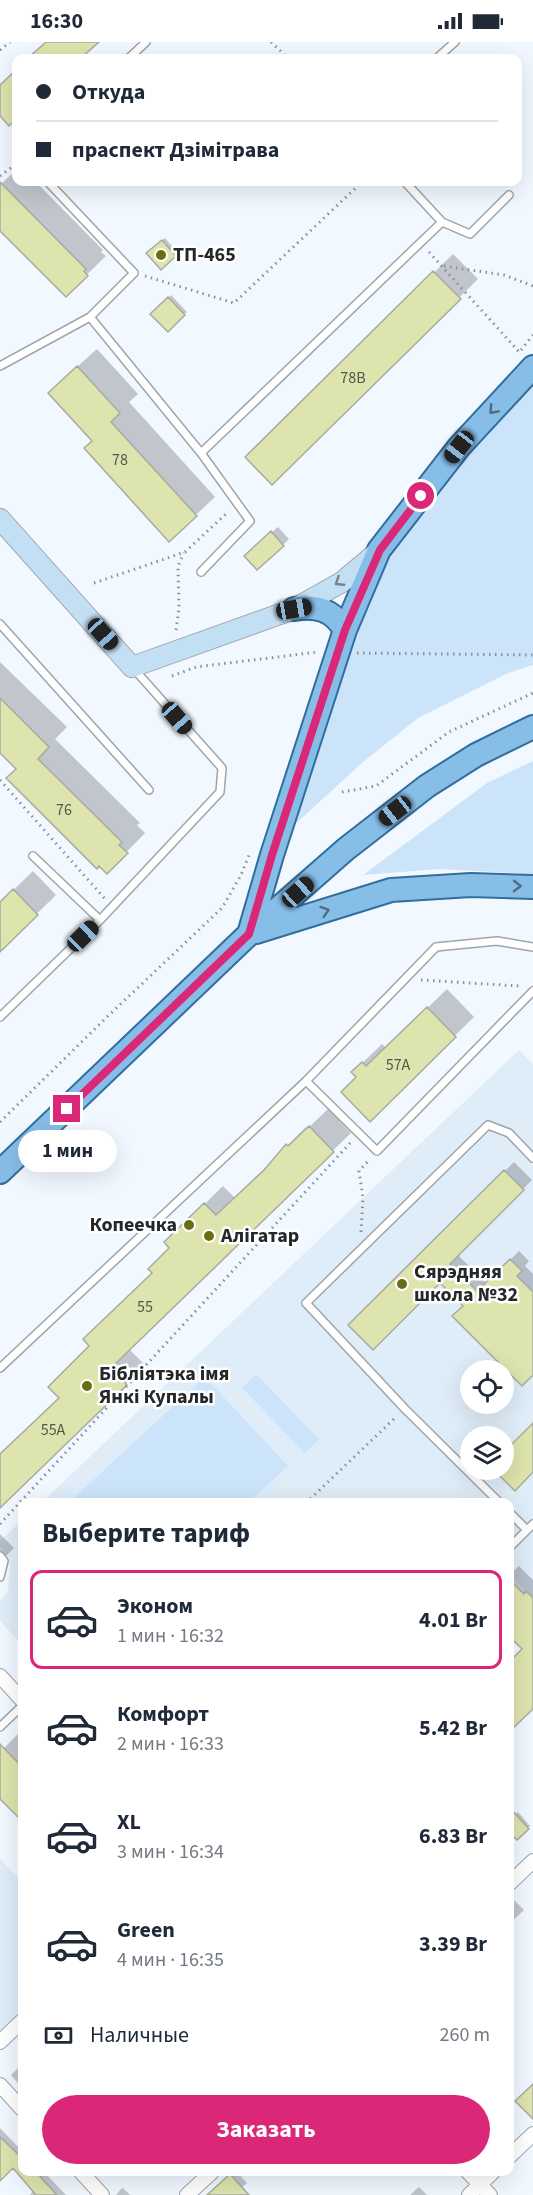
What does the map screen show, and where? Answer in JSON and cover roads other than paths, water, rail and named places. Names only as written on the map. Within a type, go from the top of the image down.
[{"type":"main road","points":[[249,934],[272,855],[345,630],[380,550],[528,362]]},
{"type":"main road","points":[[294,609],[308,606],[326,610],[334,615],[345,630]]},
{"type":"main road","points":[[0,1172],[249,934],[346,849],[427,786],[476,755],[533,727]]},
{"type":"main road","points":[[249,934],[390,890],[471,885],[533,887]]},
{"type":"street","points":[[0,519],[132,667],[294,609],[342,582],[380,550]]},
{"type":"street","points":[[0,1676],[18,1696]]},
{"type":"street","points":[[514,1879],[533,1861]]},
{"type":"street","points":[[0,2042],[18,2025]]},
{"type":"street","points":[[0,2085],[18,2105]]},
{"type":"street","points":[[514,2152],[533,2134]]},
{"type":"street","points":[[85,2176],[102,2195]]},
{"type":"street","points":[[188,2195],[208,2176]]},
{"type":"street","points":[[472,2176],[485,2190]]},
{"type":"street","points":[[469,2195],[485,2190],[491,2176]]},
{"type":"lane","points":[[133,54],[146,42]]},
{"type":"lane","points":[[442,54],[455,42]]},
{"type":"lane","points":[[0,366],[90,317],[134,273],[52,186]]},
{"type":"lane","points":[[409,186],[442,222],[471,234],[509,195]]},
{"type":"lane","points":[[201,453],[442,222]]},
{"type":"lane","points":[[90,317],[201,453],[250,520],[201,572]]},
{"type":"lane","points":[[0,624],[148,790]]},
{"type":"lane","points":[[0,1017],[100,920],[220,792],[222,768],[132,667]]},
{"type":"lane","points":[[33,856],[100,920]]},
{"type":"lane","points":[[0,1368],[306,1081],[436,946],[496,941],[533,946]]},
{"type":"lane","points":[[306,1081],[377,1151],[533,991]]},
{"type":"lane","points":[[495,1498],[405,1408],[306,1303],[488,1125],[509,1133],[533,1158]]},
{"type":"lane","points":[[514,1515],[530,1527],[514,1543]]},
{"type":"lane","points":[[0,1556],[4,1562],[0,1577]]},
{"type":"lane","points":[[0,1727],[18,1710]]},
{"type":"place","name":"ТП-465","points":[[161,255]]},
{"type":"place","name":"Копеечка","points":[[189,1225]]},
{"type":"place","name":"Алігатар","points":[[209,1236]]},
{"type":"place","name":"Сярэдняя школа №32","points":[[402,1284]]},
{"type":"place","name":"Бібліятэка імя Янкі Купалы","points":[[87,1386]]}]
